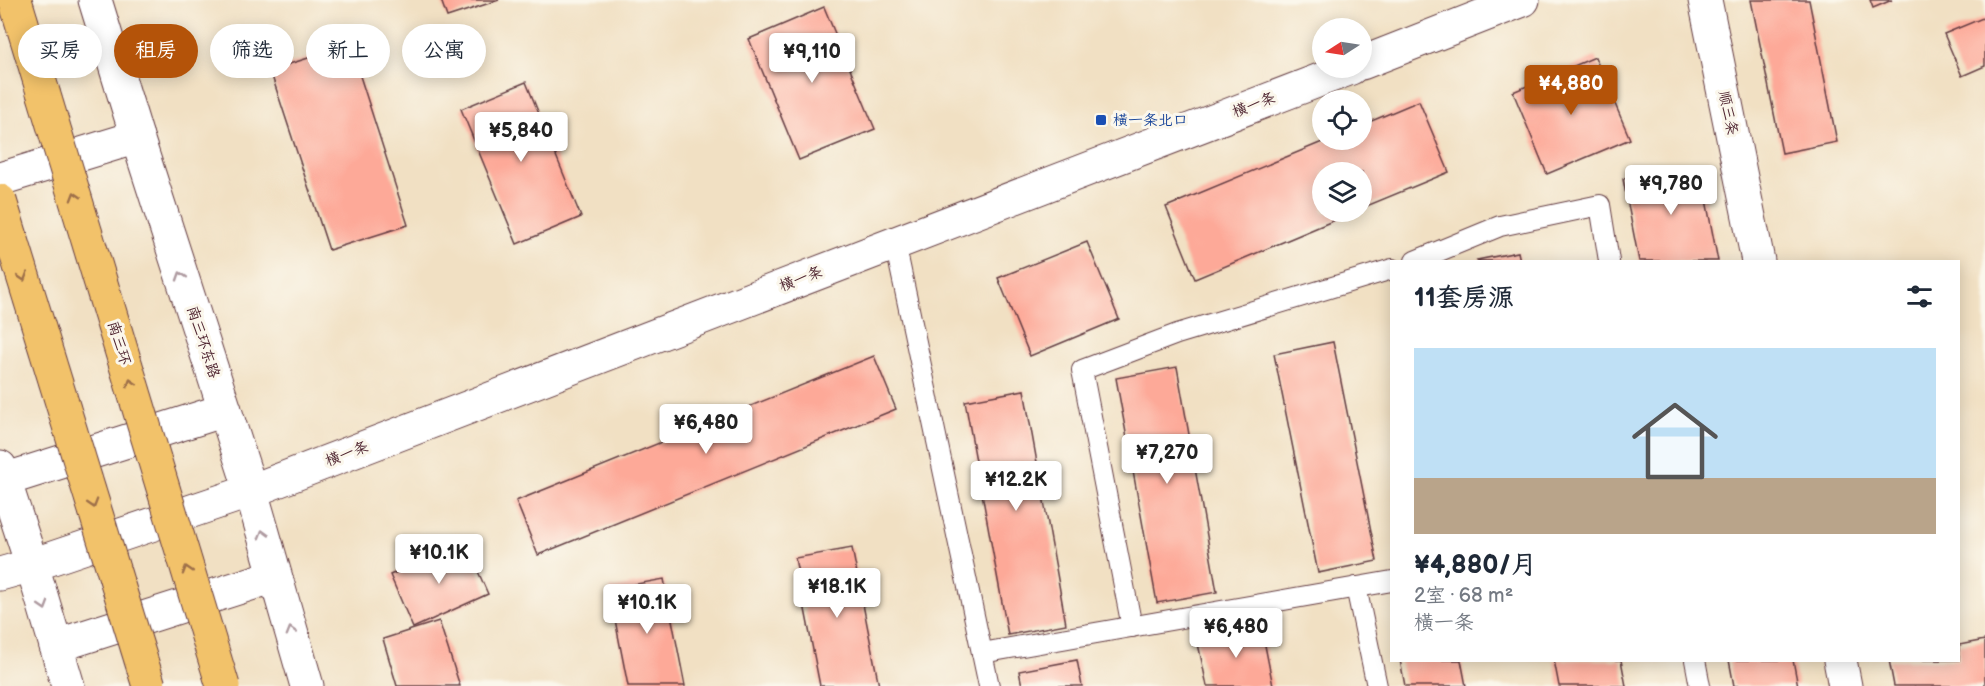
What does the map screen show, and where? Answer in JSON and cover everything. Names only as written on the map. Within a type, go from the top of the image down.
[{"type":"highway","name":"南三环","points":[[15,0],[223,686]]},
{"type":"highway","points":[[0,201],[149,686]]},
{"type":"street","name":"南三环东路","points":[[95,0],[136,137],[251,491],[307,686]]},
{"type":"street","points":[[1372,59],[1523,0]]},
{"type":"street","name":"顺三条","points":[[1705,0],[1758,260]]},
{"type":"street","name":"横一条","points":[[0,574],[251,491],[1325,78]]},
{"type":"street","points":[[0,179],[136,137]]},
{"type":"street","points":[[68,686],[2,474],[225,410]]},
{"type":"street","points":[[56,646],[275,576]]},
{"type":"street","points":[[1840,662],[1845,686]]},
{"type":"lane","points":[[1417,260],[1500,226],[1600,205],[1609,260]]},
{"type":"lane","points":[[895,243],[988,686]]},
{"type":"lane","points":[[1132,627],[1082,370],[1178,334],[1390,270]]},
{"type":"lane","points":[[982,653],[1390,581]]},
{"type":"lane","points":[[1356,587],[1377,686]]},
{"type":"lane","points":[[1695,662],[1700,686]]},
{"type":"building","points":[[441,0],[499,0],[447,17]]},
{"type":"building","points":[[1751,0],[1809,0],[1837,142],[1782,153]]},
{"type":"building","points":[[1870,0],[1892,0],[1873,8]]},
{"type":"building","points":[[824,7],[875,129],[799,160],[749,39]]},
{"type":"building","points":[[1985,17],[1985,66],[1962,76],[1944,34]]},
{"type":"building","points":[[1595,57],[1630,139],[1547,174],[1513,92]]},
{"type":"building","points":[[306,59],[306,78],[361,78],[408,225],[329,250],[273,78],[294,78],[294,62]]},
{"type":"building","points":[[526,82],[581,217],[517,244],[461,109]]},
{"type":"building","points":[[1419,101],[1449,172],[1372,204],[1372,162],[1312,162],[1312,222],[1330,222],[1195,279],[1166,207],[1312,146],[1312,150],[1372,150],[1372,121]]},
{"type":"building","points":[[1699,164],[1718,260],[1639,260],[1623,179]]},
{"type":"building","points":[[1087,242],[1119,319],[1030,356],[998,278]]},
{"type":"building","points":[[1518,252],[1520,260],[1477,260]]},
{"type":"building","points":[[1333,342],[1377,561],[1318,573],[1274,354]]},
{"type":"building","points":[[874,356],[896,409],[538,555],[516,501]]},
{"type":"building","points":[[1177,367],[1217,592],[1157,603],[1116,378]]},
{"type":"building","points":[[1024,390],[1066,624],[1008,635],[965,401]]},
{"type":"building","points":[[465,542],[488,594],[413,628],[390,575]]},
{"type":"building","points":[[852,548],[879,686],[820,686],[795,558]]},
{"type":"building","points":[[664,579],[685,686],[628,686],[609,589]]},
{"type":"building","points":[[439,621],[460,686],[397,686],[383,639]]},
{"type":"building","points":[[1261,625],[1273,686],[1207,686],[1197,639]]},
{"type":"building","points":[[1985,640],[1985,686],[1894,686],[1889,662],[1960,662],[1960,645]]},
{"type":"building","points":[[1077,660],[1082,686],[1022,686],[1019,671]]},
{"type":"building","points":[[1400,662],[1461,662],[1466,686],[1405,686]]},
{"type":"building","points":[[1554,662],[1621,662],[1626,686],[1559,686]]},
{"type":"building","points":[[1729,662],[1793,662],[1798,686],[1734,686]]},
{"type":"place","name":"横一条北口","points":[[1101,120]]}]
